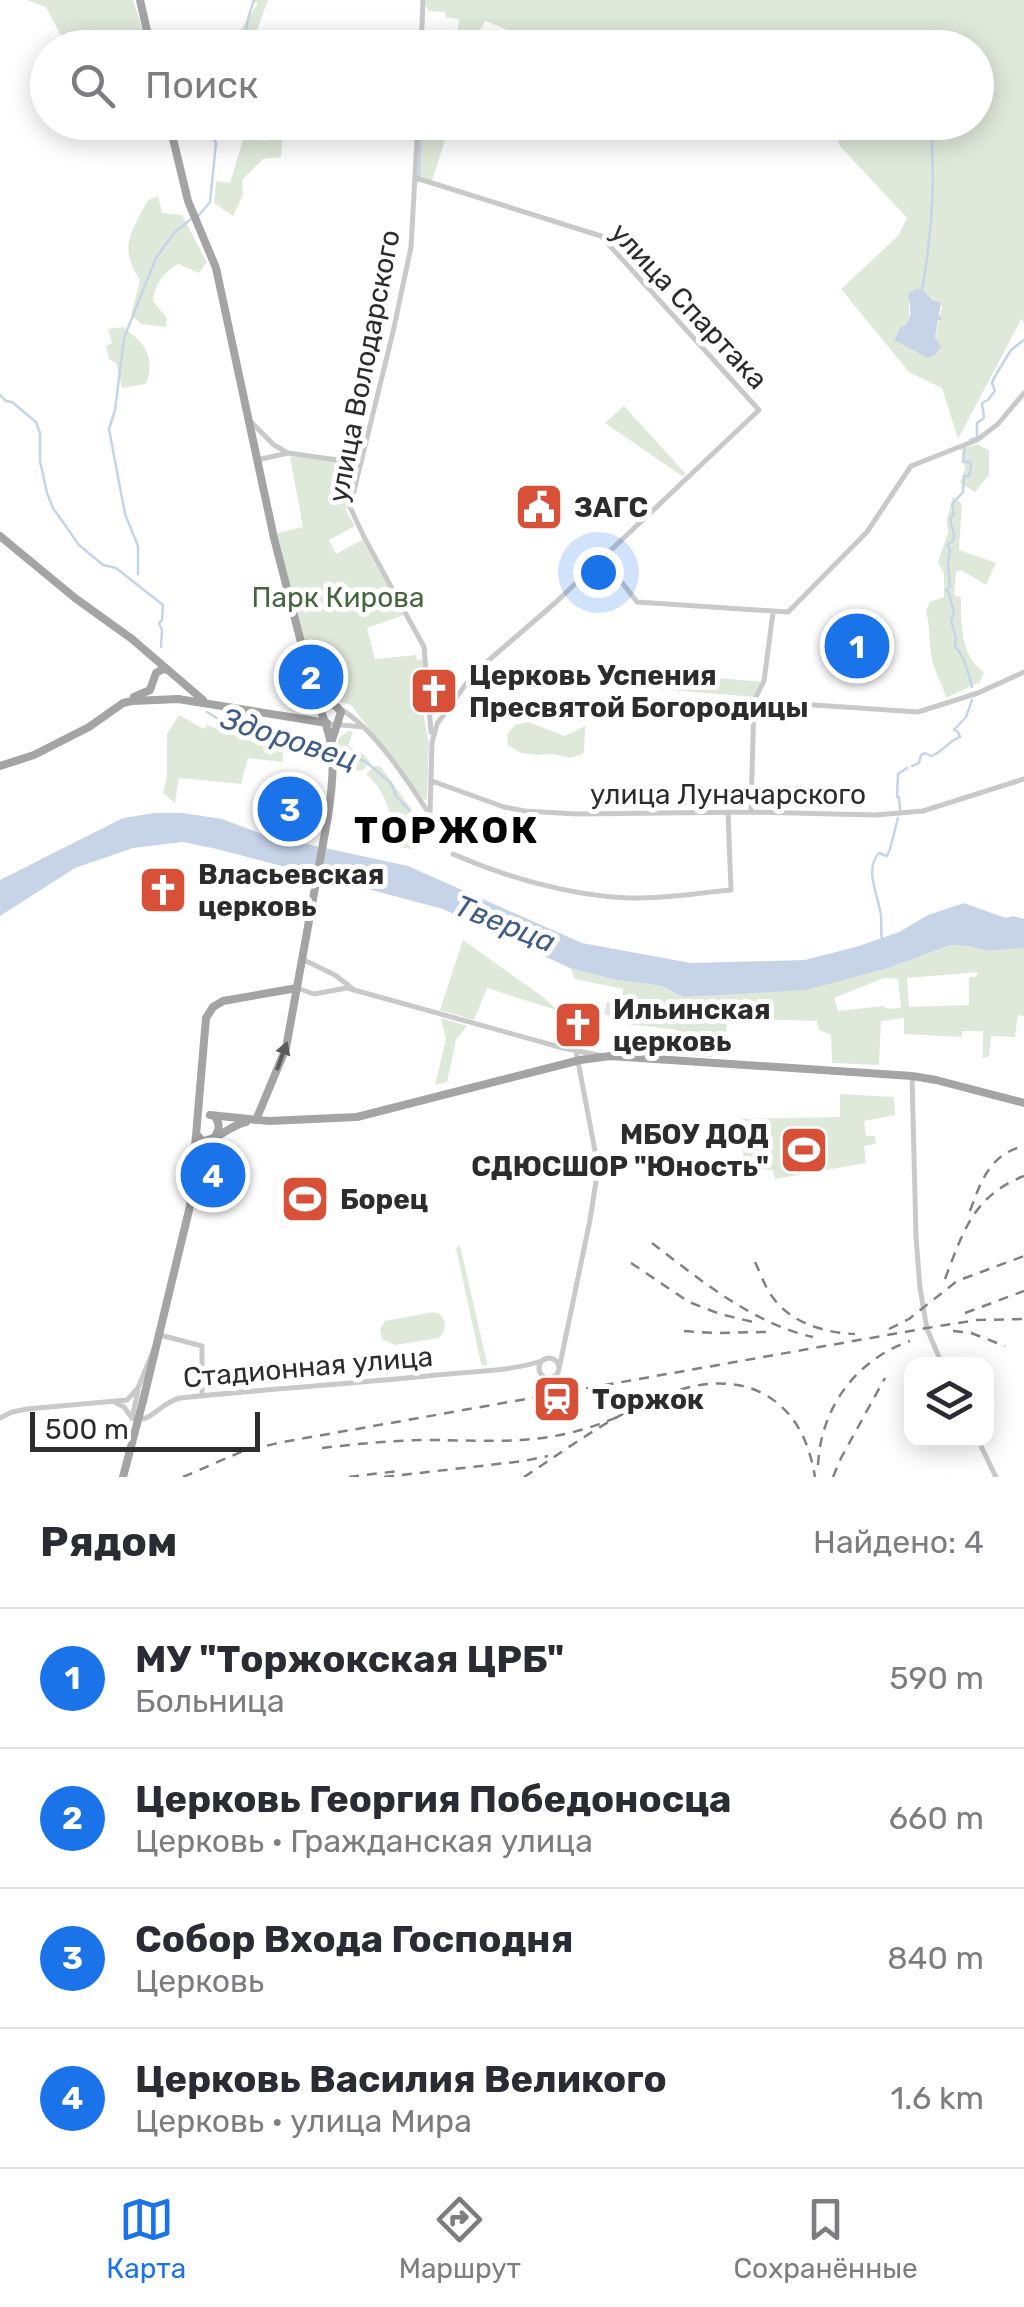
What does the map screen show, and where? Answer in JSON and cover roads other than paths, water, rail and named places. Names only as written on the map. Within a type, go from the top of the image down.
[{"type":"main road","points":[[140,0],[147,30]]},
{"type":"main road","points":[[173,140],[188,201],[212,257],[302,646],[303,679],[332,724],[332,786],[325,836],[285,1052],[256,1120]]},
{"type":"main road","points":[[0,536],[197,697],[216,706]]},
{"type":"main road","points":[[149,654],[154,666],[154,692],[163,699]]},
{"type":"main road","points":[[0,766],[34,755],[71,736],[148,691],[159,670],[168,670]]},
{"type":"main road","points":[[178,700],[184,686]]},
{"type":"main road","points":[[310,692],[332,724]]},
{"type":"main road","points":[[123,703],[178,700],[322,726],[332,724]]},
{"type":"main road","points":[[307,722],[332,724]]},
{"type":"main road","points":[[123,1477],[186,1223],[204,1024],[218,1004],[228,1000],[297,988]]},
{"type":"main road","points":[[256,1120],[231,1126],[207,1142],[201,1140],[197,1128],[201,1118],[211,1115],[256,1120],[362,1116],[566,1063],[577,1056],[912,1076],[1024,1103]]},
{"type":"main road","points":[[194,1164],[219,1130],[220,1124],[211,1115]]},
{"type":"street","points":[[422,30],[423,0]]},
{"type":"street","name":"улица Володарского","points":[[417,140],[406,276],[350,506],[424,647],[432,742]]},
{"type":"street","name":"улица Спартака","points":[[416,178],[603,237],[760,410],[603,558]]},
{"type":"street","points":[[332,724],[355,718],[430,814],[432,742],[442,716],[474,672],[603,558],[637,602],[788,612],[867,532],[911,466],[981,438],[1024,393]]},
{"type":"street","points":[[250,420],[274,445],[288,453]]},
{"type":"street","points":[[257,460],[288,453],[360,463]]},
{"type":"street","points":[[751,812],[754,700],[764,680],[773,612]]},
{"type":"street","name":"улица Володарского","points":[[426,659],[440,672]]},
{"type":"street","points":[[427,679],[431,672],[440,672],[450,687],[442,716],[436,719],[429,715]]},
{"type":"street","points":[[754,700],[918,712],[978,693],[1024,672]]},
{"type":"street","points":[[332,724],[366,729]]},
{"type":"street","name":"улица Луначарского","points":[[432,781],[525,812],[875,816],[922,811],[1024,780]]},
{"type":"street","points":[[453,854],[583,894],[630,898],[731,890],[728,812]]},
{"type":"street","points":[[302,958],[355,990]]},
{"type":"street","points":[[297,988],[314,994],[340,988],[355,990],[566,1049],[577,1056],[596,1175],[590,1220],[564,1345],[559,1369],[552,1377],[546,1377],[540,1365],[564,1345]]},
{"type":"street","points":[[566,1049],[566,1063]]},
{"type":"street","points":[[912,1076],[920,1288],[926,1328],[939,1357]]},
{"type":"street","points":[[132,1418],[138,1388],[159,1338],[202,1346],[202,1396]]},
{"type":"street","points":[[546,1359],[556,1361],[559,1369]]},
{"type":"street","name":"Стадионная улица","points":[[132,1418],[144,1420],[167,1402],[180,1398],[521,1366],[546,1359]]},
{"type":"street","name":"Стадионная улица","points":[[521,1366],[541,1373]]},
{"type":"street","points":[[126,1409],[138,1388]]},
{"type":"street","points":[[0,1418],[12,1412],[128,1400]]},
{"type":"street","points":[[113,1402],[126,1409],[132,1418]]},
{"type":"street","points":[[981,1447],[996,1477]]},
{"type":"water","points":[[916,289],[941,303],[942,320],[938,320],[935,338],[941,347],[928,358],[894,340],[910,318],[908,294]]},
{"type":"water","name":"Тверца","points":[[155,813],[222,819],[265,835],[408,866],[582,943],[691,963],[805,960],[899,932],[928,915],[964,903],[1006,918],[1024,919],[1024,948],[988,951],[951,945],[888,968],[806,990],[683,997],[662,986],[570,968],[443,909],[183,842],[133,848],[75,868],[0,916],[0,880],[123,818]]},
{"type":"waterway","points":[[246,30],[254,0]]},
{"type":"waterway","points":[[199,215],[210,202],[214,140]]},
{"type":"waterway","points":[[419,177],[420,140]]},
{"type":"waterway","points":[[922,290],[932,206],[931,140]]},
{"type":"waterway","points":[[138,574],[138,546],[125,514],[109,429],[124,338],[156,258],[174,233],[191,219]]},
{"type":"waterway","points":[[970,440],[977,437],[977,423],[984,418],[982,403],[995,391],[994,378],[1011,350],[1024,340]]},
{"type":"waterway","name":"Здоровец","points":[[0,395],[36,422],[47,493],[79,545],[163,605],[159,623],[161,647]]},
{"type":"waterway","points":[[965,445],[963,462],[970,462],[971,468],[969,476],[964,476],[963,492],[952,504],[954,535],[947,545],[950,587],[946,590],[954,613],[951,621],[955,646],[972,687]]},
{"type":"waterway","points":[[912,766],[919,763],[921,755],[931,756],[960,737],[954,730],[966,717],[972,700]]},
{"type":"waterway","name":"Здоровец","points":[[207,712],[228,724],[288,735],[328,748]]},
{"type":"waterway","name":"Здоровец","points":[[336,749],[366,762],[391,783],[396,796],[410,811]]},
{"type":"waterway","points":[[900,810],[898,774],[907,768]]},
{"type":"waterway","points":[[882,939],[873,867],[879,853],[887,856],[898,818]]},
{"type":"railway","points":[[970,1211],[995,1162],[1024,1146]]},
{"type":"railway","points":[[945,1279],[964,1231],[981,1205],[1024,1176]]},
{"type":"railway","points":[[652,1243],[708,1286],[749,1311],[813,1337]]},
{"type":"railway","points":[[889,1329],[909,1319],[957,1281],[1024,1256]]},
{"type":"railway","points":[[755,1262],[771,1295],[790,1314],[821,1329],[855,1334]]},
{"type":"railway","points":[[631,1263],[689,1302],[753,1322]]},
{"type":"railway","points":[[965,1313],[1024,1291]]},
{"type":"railway","points":[[183,1477],[243,1451],[283,1442],[927,1328],[977,1320],[1024,1319]]},
{"type":"railway","points":[[684,1331],[766,1332]]},
{"type":"railway","points":[[953,1331],[971,1333],[1005,1346]]},
{"type":"railway","points":[[818,1465],[826,1424],[845,1388],[873,1360],[910,1341]]},
{"type":"railway","points":[[833,1477],[885,1378]]},
{"type":"railway","points":[[524,1477],[638,1406],[671,1392],[734,1384],[764,1394],[793,1419],[805,1440],[815,1477]]},
{"type":"railway","points":[[322,1448],[409,1440],[525,1440],[573,1432],[626,1413]]},
{"type":"railway","points":[[384,1477],[548,1456]]},
{"type":"railway","points":[[349,1477],[398,1471]]},
{"type":"place","name":"ЗАГС","points":[[539,507]]},
{"type":"place","name":"МУ \"Торжокская ЦРБ\"","points":[[857,646]]},
{"type":"place","name":"Церковь Георгия Победоносца","points":[[311,677]]},
{"type":"place","name":"Церковь Успения Пресвятой Богородицы","points":[[434,691]]},
{"type":"place","name":"Собор Входа Господня","points":[[290,809]]},
{"type":"place","name":"Власьевская церковь","points":[[163,890]]},
{"type":"place","name":"Ильинская церковь","points":[[578,1025]]},
{"type":"place","name":"МБОУ ДОД СДЮСШОР \"Юность\"","points":[[804,1150]]},
{"type":"place","name":"Церковь Василия Великого","points":[[213,1175]]},
{"type":"place","name":"Борец","points":[[305,1199]]},
{"type":"place","name":"Торжок","points":[[557,1399]]},
{"type":"district","name":"ТОРЖОК","points":[[447,830]]},
{"type":"park label","name":"Парк Кирова","points":[[338,597]]}]
